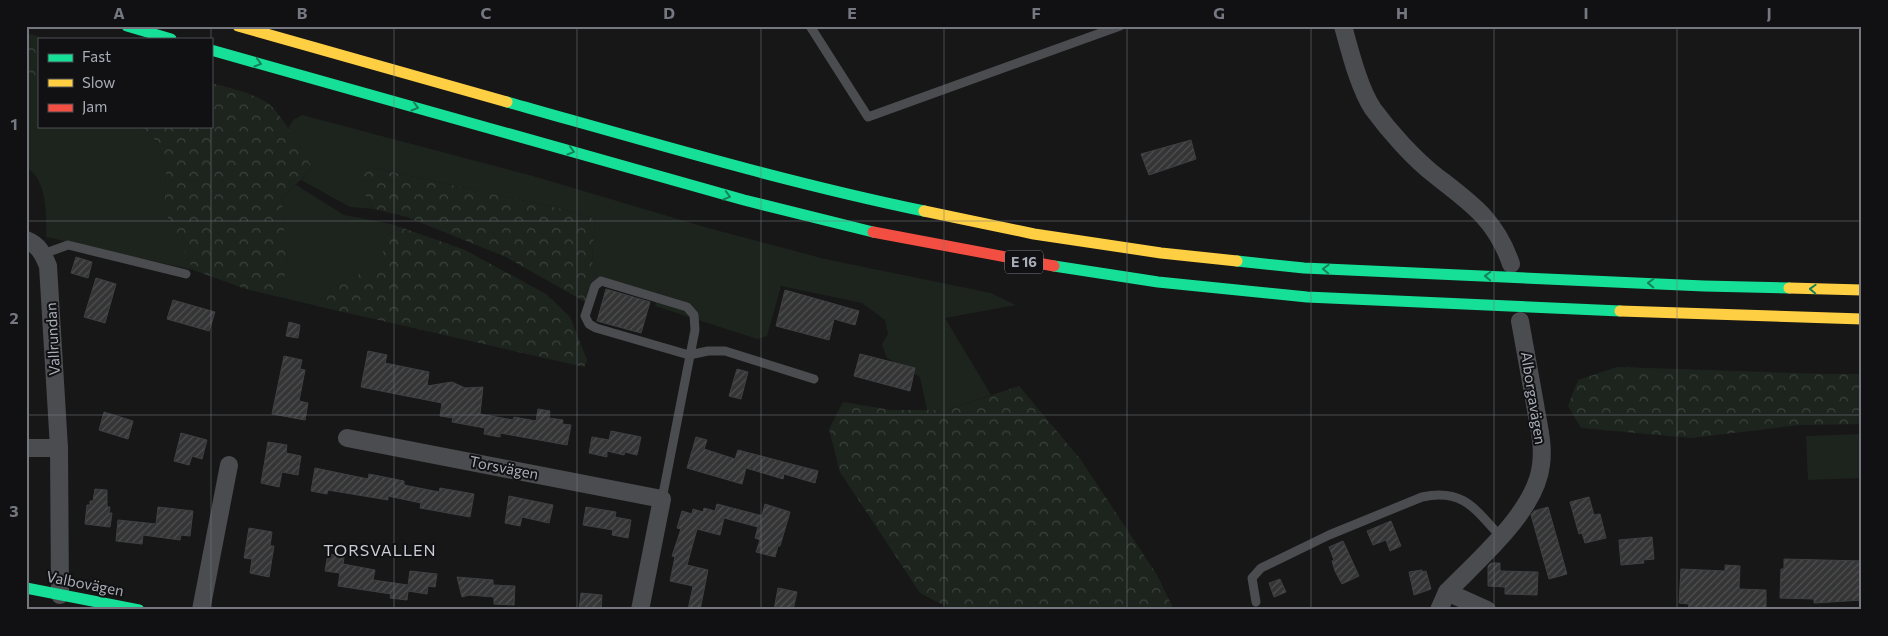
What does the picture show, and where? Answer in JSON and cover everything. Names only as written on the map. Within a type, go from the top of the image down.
[{"type":"main road","points":[[126,26],[168,38]]},
{"type":"main road","name":"E 16","points":[[238,26],[743,168],[859,198],[1034,234],[1161,253],[1304,268],[1694,285],[1862,290]]},
{"type":"main road","name":"E 16","points":[[212,50],[744,200],[852,228],[1031,263],[1158,282],[1307,297],[1709,315],[1862,319]]},
{"type":"main road","name":"Valbovägen","points":[[26,588],[139,610]]},
{"type":"street","points":[[1343,26],[1356,71],[1372,108],[1424,166],[1473,205],[1490,224],[1504,244],[1511,264]]},
{"type":"street","points":[[26,240],[36,245],[43,254]]},
{"type":"street","name":"Vallrundan","points":[[43,254],[48,266],[59,448],[60,595]]},
{"type":"street","name":"Alborgavägen","points":[[1447,592],[1501,537],[1522,512],[1536,484],[1541,466],[1542,444],[1520,321]]},
{"type":"street","name":"Torsvägen","points":[[347,438],[662,499]]},
{"type":"street","points":[[26,448],[59,448]]},
{"type":"street","points":[[201,610],[229,465]]},
{"type":"street","points":[[640,610],[662,499]]},
{"type":"street","points":[[1439,610],[1447,592],[1487,610]]},
{"type":"lane","points":[[810,26],[868,117],[1120,26]]},
{"type":"lane","points":[[43,254],[68,246],[186,274]]},
{"type":"lane","points":[[662,499],[690,355],[695,330],[694,315],[687,307],[601,281],[595,286],[585,316],[588,324],[596,328],[690,355],[725,350],[814,379]]},
{"type":"lane","points":[[1256,602],[1252,578],[1261,568],[1329,535],[1422,497],[1437,494],[1452,495],[1479,513],[1501,537]]},
{"type":"green space","points":[[26,33],[43,38],[38,38],[38,88],[26,84]]},
{"type":"green space","points":[[212,83],[247,93],[266,102],[284,122],[313,168],[282,198],[287,271],[275,296],[246,289],[193,270],[164,210],[166,169],[158,143],[143,128],[212,128]]},
{"type":"green space","points":[[26,84],[38,88],[38,128],[143,128],[158,143],[166,169],[164,210],[193,270],[46,237],[46,209],[42,189],[33,173],[26,168]]},
{"type":"green space","points":[[302,115],[533,176],[708,228],[825,259],[991,293],[1016,305],[945,318],[991,395],[948,410],[927,410],[920,377],[887,358],[882,344],[888,334],[885,320],[862,303],[781,286],[767,336],[757,339],[655,306],[657,296],[597,280],[592,261],[595,219],[562,209],[374,168],[369,202],[374,209],[350,207],[301,180],[313,168],[288,128],[293,120]]},
{"type":"green space","points":[[373,168],[562,209],[595,219],[592,261],[597,280],[587,303],[506,257],[407,217],[374,209],[364,193],[361,176]]},
{"type":"green space","points":[[296,185],[344,215],[400,227],[383,238],[383,253],[375,266],[326,291],[317,306],[275,296],[287,271],[282,198]]},
{"type":"green space","points":[[400,227],[465,250],[546,294],[570,317],[587,360],[584,367],[317,306],[326,291],[375,266],[383,253],[383,238]]},
{"type":"green space","points":[[1617,367],[1862,374],[1862,424],[1800,425],[1691,438],[1581,428],[1568,406],[1578,380]]},
{"type":"green space","points":[[1019,386],[1081,460],[1157,575],[1174,610],[953,610],[920,593],[840,472],[829,429],[843,402],[891,410],[948,410]]},
{"type":"green space","points":[[1862,434],[1862,478],[1808,480],[1806,436]]},
{"type":"building","points":[[1191,140],[1196,159],[1149,175],[1141,154]]},
{"type":"building","points":[[76,257],[92,262],[88,278],[71,273]]},
{"type":"building","points":[[96,278],[116,284],[105,323],[84,317]]},
{"type":"building","points":[[606,289],[650,302],[641,333],[597,321]]},
{"type":"building","points":[[785,290],[859,311],[855,325],[834,319],[829,340],[776,326]]},
{"type":"building","points":[[173,300],[215,312],[209,331],[167,319]]},
{"type":"building","points":[[289,322],[300,325],[298,338],[286,336]]},
{"type":"building","points":[[368,351],[387,355],[385,363],[429,372],[427,386],[452,382],[465,388],[483,387],[480,414],[513,420],[514,417],[536,421],[538,409],[550,411],[549,418],[563,420],[562,424],[571,425],[567,445],[500,433],[500,437],[484,434],[485,428],[452,422],[453,418],[440,416],[442,403],[361,387]]},
{"type":"building","points":[[860,354],[915,368],[910,391],[854,376]]},
{"type":"building","points":[[284,356],[302,360],[300,369],[305,370],[299,401],[308,403],[305,420],[272,414]]},
{"type":"building","points":[[737,369],[748,372],[741,399],[729,396]]},
{"type":"building","points":[[104,412],[133,421],[128,439],[99,430]]},
{"type":"building","points":[[611,431],[641,437],[637,455],[625,452],[624,455],[607,451],[607,457],[589,453],[592,437],[609,440]]},
{"type":"building","points":[[181,433],[207,440],[202,459],[192,456],[189,465],[174,461]]},
{"type":"building","points":[[696,437],[707,440],[704,449],[735,459],[738,450],[818,471],[815,483],[784,474],[783,479],[746,468],[742,484],[687,468]]},
{"type":"building","points":[[268,442],[287,445],[286,453],[301,456],[298,475],[282,472],[279,487],[261,483]]},
{"type":"building","points":[[315,468],[368,479],[369,474],[404,481],[404,485],[439,492],[440,488],[474,494],[470,517],[420,508],[421,503],[388,496],[388,500],[328,490],[327,494],[311,491]]},
{"type":"building","points":[[95,489],[107,490],[107,507],[110,507],[109,513],[112,513],[110,527],[85,524],[87,505],[90,505],[90,501],[93,501]]},
{"type":"building","points":[[509,496],[553,505],[549,523],[522,517],[520,526],[505,523]]},
{"type":"building","points":[[1589,497],[1594,515],[1600,514],[1606,538],[1585,543],[1582,533],[1579,534],[1570,502]]},
{"type":"building","points":[[717,504],[759,515],[762,515],[765,504],[790,512],[775,557],[756,552],[760,540],[755,538],[758,527],[724,518],[720,535],[697,529],[687,565],[708,570],[700,610],[688,610],[693,586],[670,581],[675,557],[672,556],[681,529],[677,528],[682,511],[692,514],[693,509],[703,512],[704,508],[715,511]]},
{"type":"building","points":[[158,507],[193,511],[190,536],[181,535],[180,540],[143,535],[142,544],[116,541],[118,520],[156,524]]},
{"type":"building","points":[[586,507],[616,512],[615,517],[631,520],[628,538],[612,535],[613,530],[583,525]]},
{"type":"building","points":[[1548,507],[1567,574],[1549,579],[1531,515],[1534,511]]},
{"type":"building","points":[[1391,521],[1401,546],[1390,551],[1386,540],[1373,545],[1367,531]]},
{"type":"building","points":[[249,528],[272,532],[270,546],[274,546],[269,577],[250,573],[252,559],[244,558]]},
{"type":"building","points":[[1652,537],[1654,559],[1643,560],[1644,563],[1621,565],[1619,540]]},
{"type":"building","points":[[1343,541],[1359,576],[1342,584],[1335,571],[1332,561],[1334,560],[1329,547]]},
{"type":"building","points":[[328,554],[344,557],[343,564],[375,570],[373,580],[408,585],[410,571],[437,574],[435,587],[428,586],[427,594],[408,591],[407,600],[390,598],[391,594],[338,586],[340,573],[325,571]]},
{"type":"building","points":[[1784,559],[1862,561],[1862,600],[1814,603],[1814,599],[1780,598],[1781,569],[1784,569]]},
{"type":"building","points":[[1491,563],[1500,563],[1500,571],[1538,572],[1537,595],[1505,594],[1505,587],[1488,586],[1488,566]]},
{"type":"building","points":[[1725,565],[1740,566],[1739,589],[1766,590],[1766,608],[1711,607],[1711,610],[1688,610],[1689,604],[1679,603],[1681,569],[1725,571]]},
{"type":"building","points":[[1422,570],[1422,572],[1426,571],[1431,589],[1414,595],[1409,572]]},
{"type":"building","points":[[457,577],[493,580],[493,585],[515,586],[514,605],[494,604],[494,597],[469,595],[462,597]]},
{"type":"building","points":[[1280,579],[1286,592],[1274,597],[1269,583]]},
{"type":"building","points":[[778,588],[797,592],[793,610],[774,610]]},
{"type":"building","points":[[581,593],[602,595],[601,610],[579,610]]},
{"type":"traffic: fast","points":[[127,26],[168,38]]},
{"type":"traffic: fast","points":[[212,50],[744,200],[873,232]]},
{"type":"traffic: fast","points":[[507,102],[767,174],[924,211]]},
{"type":"traffic: fast","points":[[1237,261],[1304,268],[1704,286],[1789,288]]},
{"type":"traffic: fast","points":[[1054,266],[1158,282],[1307,297],[1620,311]]},
{"type":"traffic: fast","points":[[26,588],[139,610]]},
{"type":"traffic: slow","points":[[238,26],[507,102]]},
{"type":"traffic: slow","points":[[924,211],[1034,234],[1161,253],[1237,261]]},
{"type":"traffic: slow","points":[[1789,288],[1862,290]]},
{"type":"traffic: slow","points":[[1620,311],[1862,319]]},
{"type":"traffic: jam","points":[[873,232],[1054,266]]},
{"type":"district","name":"TORSVALLEN","points":[[380,550]]}]
